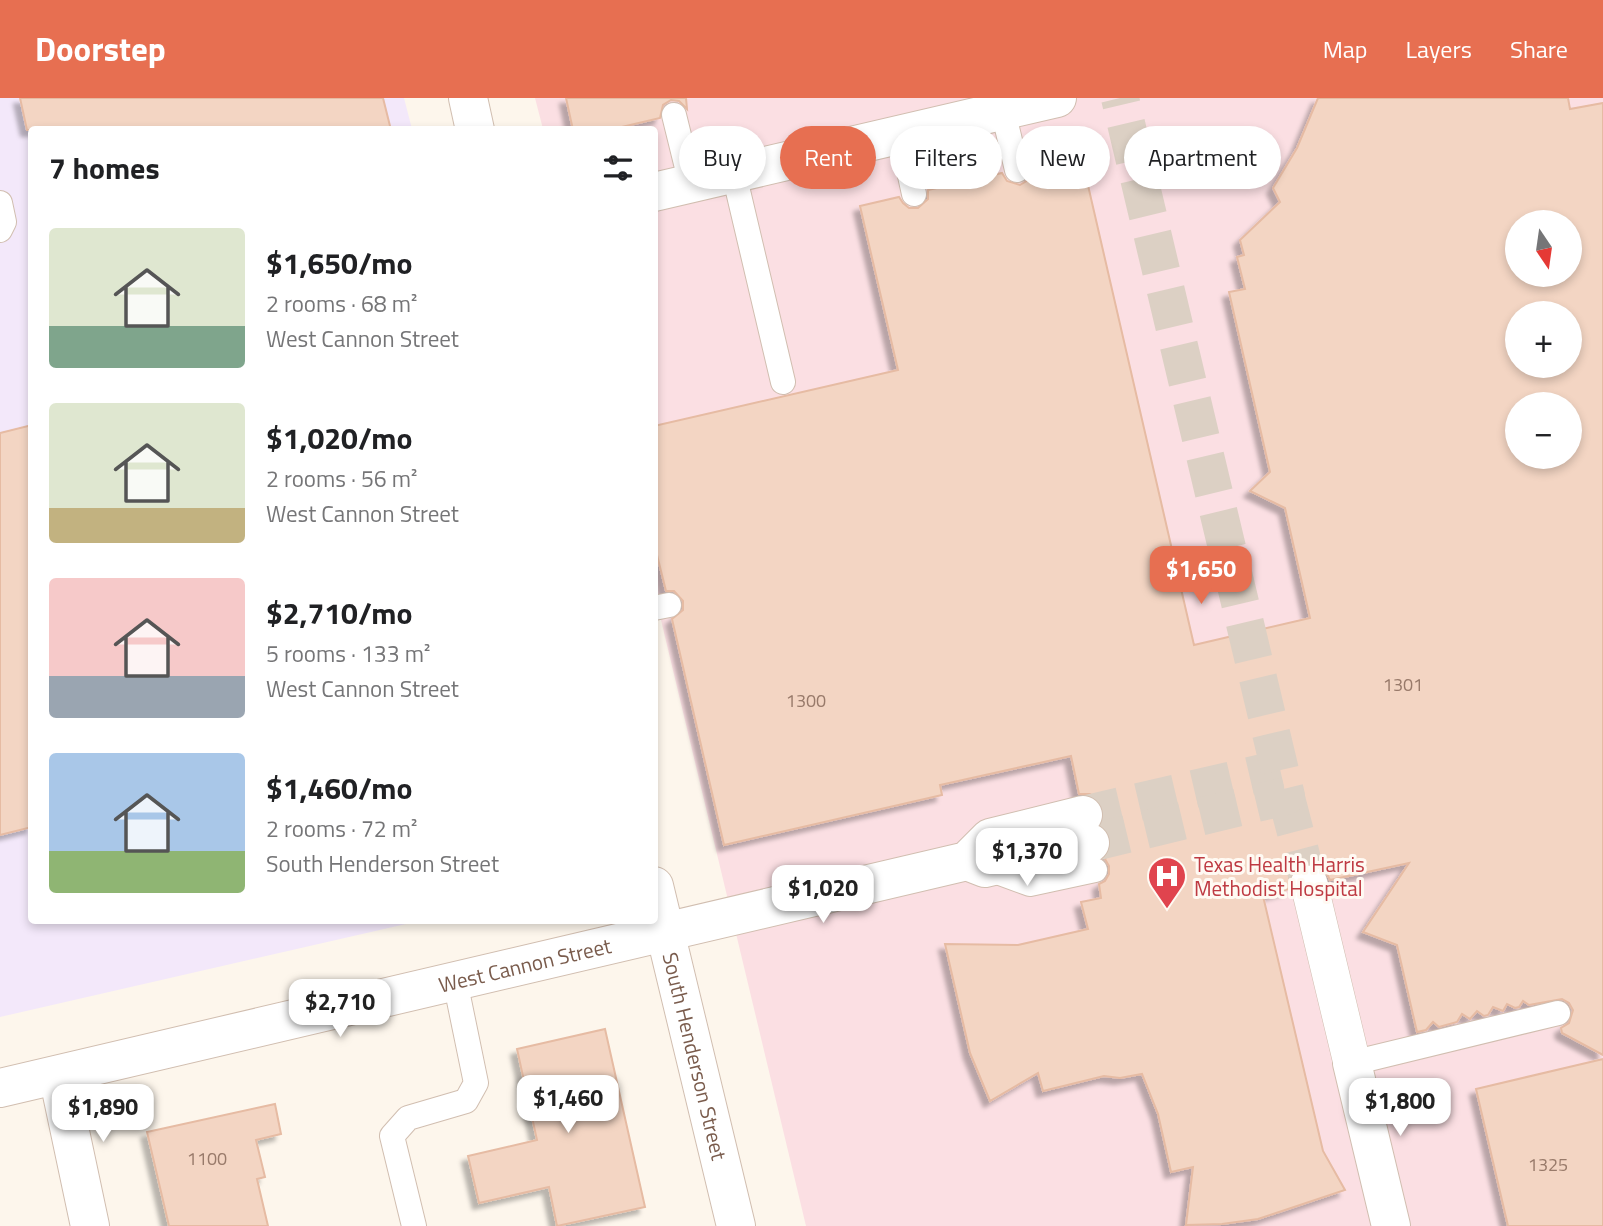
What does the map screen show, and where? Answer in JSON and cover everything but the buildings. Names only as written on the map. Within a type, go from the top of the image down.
[{"type":"street","points":[[468,98],[474,126]]},
{"type":"street","points":[[939,126],[1057,98]]},
{"type":"street","points":[[766,167],[890,138]]},
{"type":"street","points":[[658,191],[679,187]]},
{"type":"street","name":"West Cannon Street","points":[[0,1088],[666,931],[976,865],[990,838],[1090,843]]},
{"type":"street","points":[[1309,884],[1391,1226]]},
{"type":"street","name":"South Henderson Street","points":[[658,901],[736,1226]]},
{"type":"street","points":[[58,1075],[90,1226]]},
{"type":"lane","points":[[1003,111],[1016,166]]},
{"type":"lane","points":[[674,115],[679,135]]},
{"type":"lane","points":[[738,189],[783,383]]},
{"type":"lane","points":[[913,189],[914,194]]},
{"type":"lane","points":[[0,203],[4,222],[0,230]]},
{"type":"lane","points":[[976,865],[1030,884],[1090,843]]},
{"type":"lane","points":[[414,1226],[392,1136],[408,1118],[466,1101],[476,1083],[455,981]]},
{"type":"lane","points":[[1352,1063],[1558,1013]]},
{"type":"shaded area","points":[[0,98],[404,98],[411,126],[28,126],[28,924],[406,924],[0,1017]]},
{"type":"shaded area","name":"Texas Health Harris Methodist Hospital","points":[[535,98],[1603,98],[1603,1226],[806,1226],[658,608],[658,126],[542,126]]},
{"type":"tunnel","points":[[1090,843],[1286,796],[1120,98]]},
{"type":"tunnel","points":[[1083,815],[1280,769]]},
{"type":"tunnel","points":[[1286,796],[1309,884]]},
{"type":"place","name":"Texas Health Harris Methodist Hospital","points":[[1167,910]]}]
